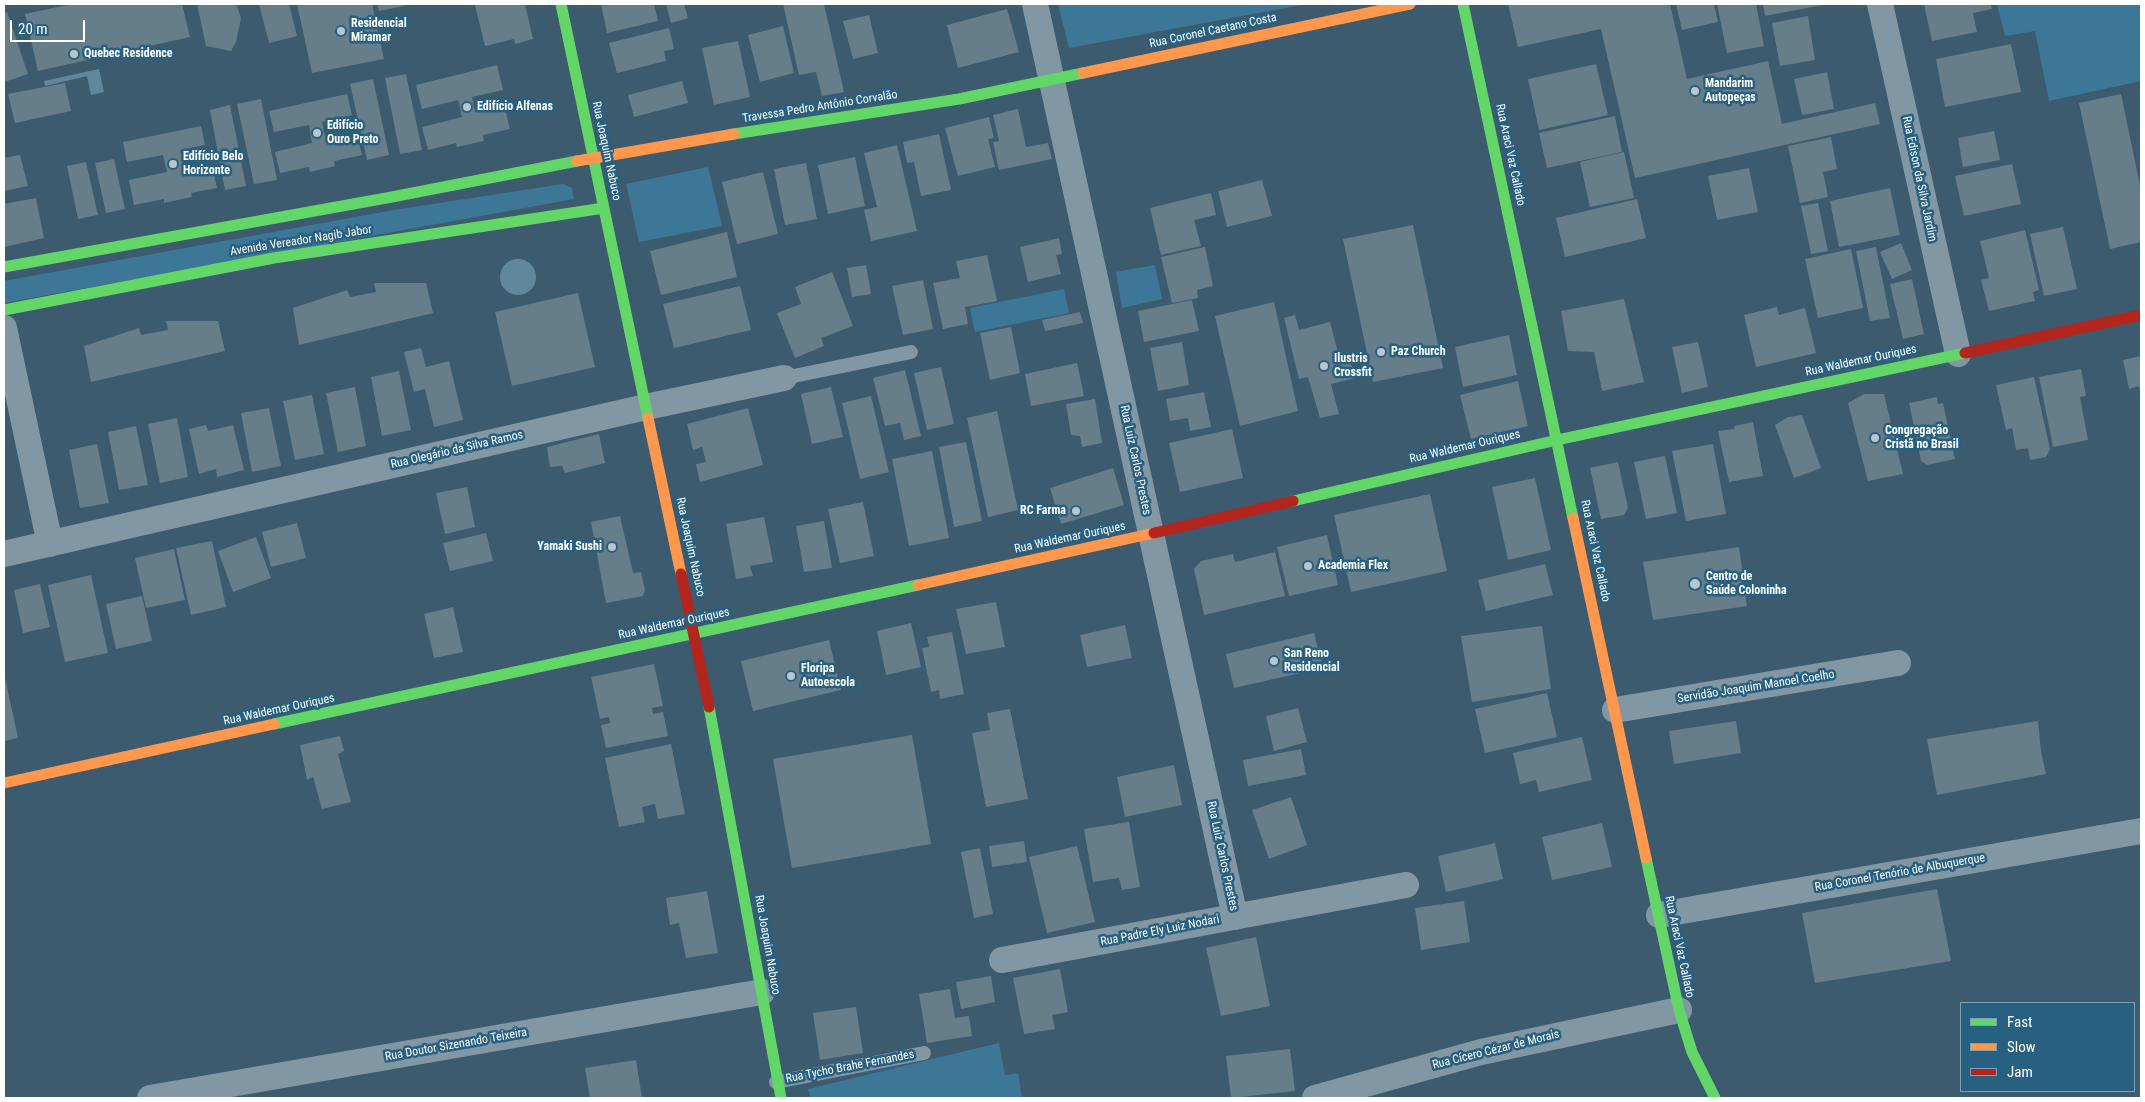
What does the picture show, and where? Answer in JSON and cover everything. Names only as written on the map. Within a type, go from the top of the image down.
[{"type":"main road","name":"Rua Joaquim Nabuco","points":[[561,4],[694,634],[762,992],[780,1098]]},
{"type":"main road","name":"Rua Coronel Caetano Costa","points":[[1051,79],[1410,4]]},
{"type":"main road","name":"Rua Araci Vaz Callado","points":[[1464,4],[1679,1010],[1692,1052],[1715,1098]]},
{"type":"main road","name":"Travessa Pedro Antônio Corvalão","points":[[593,158],[959,99],[1051,79]]},
{"type":"main road","points":[[4,267],[393,201],[593,158]]},
{"type":"main road","name":"Avenida Vereador Nagib Jabor","points":[[4,310],[400,234],[604,208]]},
{"type":"main road","name":"Rua Waldemar Ouriques","points":[[4,783],[1151,534],[1557,440],[2141,315]]},
{"type":"street","name":"Rua Luiz Carlos Prestes","points":[[1035,4],[1235,917]]},
{"type":"street","name":"Rua Edison da Silva Jardim","points":[[1880,4],[1958,354]]},
{"type":"street","points":[[4,328],[50,544]]},
{"type":"street","name":"Rua Olegário da Silva Ramos","points":[[4,554],[646,407],[784,378]]},
{"type":"street","name":"Servidão Joaquim Manoel Coelho","points":[[1614,710],[1898,663]]},
{"type":"street","name":"Rua Coronel Tenório de Albuquerque","points":[[1659,915],[2141,831]]},
{"type":"street","name":"Rua Padre Ely Luiz Nodari","points":[[1002,960],[1406,885]]},
{"type":"street","name":"Rua Doutor Sizenando Teixeira","points":[[150,1098],[762,992]]},
{"type":"street","name":"Rua Cícero Cézar de Morais","points":[[1315,1098],[1482,1052],[1679,1010]]},
{"type":"lane","name":"Rua Olegário da Silva Ramos","points":[[784,378],[911,352]]},
{"type":"lane","name":"Rua Tycho Brahe Fernandes","points":[[776,1082],[924,1053]]},
{"type":"shaded area","points":[[1058,4],[1307,4],[1069,48]]},
{"type":"shaded area","points":[[1997,4],[2141,4],[2141,81],[2049,101],[2035,31],[2005,36]]},
{"type":"shaded area","points":[[99,69],[104,92],[91,95],[87,76],[45,86],[44,81]]},
{"type":"shaded area","points":[[708,167],[722,226],[639,242],[626,184]]},
{"type":"shaded area","points":[[563,184],[572,188],[574,199],[4,303],[4,281],[394,210]]},
{"type":"shaded area","points":[[518,259],[530,265],[536,277],[530,289],[518,295],[506,289],[500,277],[506,265]]},
{"type":"shaded area","points":[[1155,265],[1162,299],[1122,308],[1116,272]]},
{"type":"shaded area","points":[[1064,289],[1069,313],[975,332],[970,308]]},
{"type":"shaded area","points":[[999,1043],[1005,1075],[1018,1073],[1022,1098],[811,1098],[808,1089]]},
{"type":"building","name":"Quebec Residence","points":[[72,4],[182,4],[190,37],[38,71],[25,14]]},
{"type":"building","points":[[197,4],[231,4],[237,6],[241,18],[236,42],[231,51],[206,46]]},
{"type":"building","points":[[259,4],[289,4],[297,36],[269,43]]},
{"type":"building","name":"Residencial Miramar","points":[[297,4],[372,4],[384,59],[312,73]]},
{"type":"building","points":[[377,4],[405,4],[404,6],[379,11]]},
{"type":"building","points":[[525,4],[533,39],[515,44],[514,39],[485,46],[475,5]]},
{"type":"building","points":[[601,4],[654,4],[658,21],[607,33]]},
{"type":"building","points":[[666,4],[684,4],[688,18],[671,23]]},
{"type":"building","points":[[783,4],[824,4],[844,92],[822,96],[816,72],[799,75]]},
{"type":"building","name":"Mandarim Autopeças","points":[[1508,4],[1670,4],[1687,79],[1768,61],[1782,124],[1875,103],[1880,124],[1635,178],[1601,29],[1518,47]]},
{"type":"building","points":[[1676,4],[1714,4],[1718,22],[1682,30]]},
{"type":"building","points":[[1717,4],[1756,4],[1764,46],[1727,53]]},
{"type":"building","points":[[1763,4],[1822,4],[1823,5],[1765,16]]},
{"type":"building","points":[[1924,4],[1991,4],[1992,9],[1973,13],[1977,32],[1932,41]]},
{"type":"building","points":[[1007,9],[1019,52],[958,68],[947,25]]},
{"type":"building","points":[[7,12],[28,74],[4,82],[4,13]]},
{"type":"building","points":[[869,15],[878,53],[853,59],[843,21]]},
{"type":"building","points":[[1808,16],[1815,60],[1780,66],[1772,23]]},
{"type":"building","points":[[783,26],[794,73],[760,82],[748,35]]},
{"type":"building","points":[[669,28],[674,49],[664,51],[666,61],[617,73],[609,43]]},
{"type":"building","points":[[738,41],[750,97],[714,105],[702,48]]},
{"type":"building","points":[[2011,44],[2021,92],[1945,107],[1936,59]]},
{"type":"building","points":[[1596,64],[1608,115],[1539,130],[1528,79]]},
{"type":"building","name":"Edifício Alfenas","points":[[497,65],[503,90],[472,97],[475,112],[504,105],[510,129],[483,135],[484,141],[457,147],[456,143],[428,150],[422,127],[462,117],[458,100],[422,109],[416,85]]},
{"type":"building","points":[[1827,72],[1834,109],[1802,115],[1794,79]]},
{"type":"building","points":[[406,74],[422,150],[400,154],[385,78]]},
{"type":"building","points":[[373,79],[389,155],[367,160],[350,84]]},
{"type":"building","points":[[682,81],[688,103],[634,117],[628,95]]},
{"type":"building","points":[[65,83],[71,111],[15,123],[8,94]]},
{"type":"building","name":"Edifício Ouro Preto","points":[[347,94],[352,115],[322,122],[326,141],[357,134],[362,155],[334,161],[335,166],[310,172],[309,167],[280,173],[275,152],[312,143],[309,125],[274,132],[269,111]]},
{"type":"building","points":[[2121,94],[2141,190],[2141,242],[2110,249],[2079,103]]},
{"type":"building","points":[[261,99],[277,180],[254,184],[237,104]]},
{"type":"building","points":[[230,105],[246,186],[225,190],[210,110]]},
{"type":"building","points":[[1018,109],[1026,147],[1048,143],[1052,159],[999,170],[993,142],[999,141],[993,115]]},
{"type":"building","points":[[1615,116],[1622,152],[1547,168],[1539,133]]},
{"type":"building","points":[[989,117],[994,138],[988,139],[995,167],[958,176],[945,128]]},
{"type":"building","name":"Edifício Belo Horizonte","points":[[201,126],[205,145],[180,150],[184,172],[212,166],[217,188],[191,193],[192,197],[164,203],[164,199],[134,205],[129,180],[167,172],[163,155],[127,162],[123,142]]},
{"type":"building","points":[[1994,131],[2000,160],[1963,167],[1958,138]]},
{"type":"building","points":[[939,134],[951,190],[921,196],[914,162],[907,163],[903,142]]},
{"type":"building","points":[[1831,137],[1837,169],[1823,172],[1828,197],[1800,203],[1788,146]]},
{"type":"building","points":[[897,145],[917,231],[871,241],[864,210],[877,207],[864,153]]},
{"type":"building","points":[[1624,152],[1634,198],[1590,207],[1580,162]]},
{"type":"building","points":[[20,155],[28,186],[4,191],[4,158]]},
{"type":"building","points":[[855,157],[865,206],[828,214],[818,165]]},
{"type":"building","points":[[114,159],[125,209],[106,213],[95,163]]},
{"type":"building","points":[[86,162],[98,215],[78,219],[67,166]]},
{"type":"building","points":[[806,163],[817,219],[785,225],[774,169]]},
{"type":"building","points":[[2012,164],[2021,204],[1964,216],[1955,176]]},
{"type":"building","points":[[1749,168],[1758,212],[1717,220],[1708,176]]},
{"type":"building","points":[[763,172],[778,234],[737,244],[722,182]]},
{"type":"building","points":[[1262,180],[1272,216],[1227,227],[1218,191]]},
{"type":"building","points":[[1890,188],[1900,235],[1839,247],[1830,201]]},
{"type":"building","points":[[1211,193],[1216,215],[1194,220],[1201,246],[1161,255],[1150,208]]},
{"type":"building","points":[[36,198],[44,238],[4,247],[4,204]]},
{"type":"building","points":[[1637,199],[1646,238],[1565,257],[1556,218]]},
{"type":"building","points":[[1818,203],[1828,251],[1811,254],[1801,206]]},
{"type":"building","points":[[1413,225],[1443,368],[1373,382],[1343,239]]},
{"type":"building","points":[[2063,227],[2077,289],[2044,296],[2030,234]]},
{"type":"building","points":[[2025,230],[2039,290],[2033,292],[2035,301],[1989,311],[1981,280],[1989,278],[1980,241]]},
{"type":"building","points":[[727,232],[737,277],[661,295],[650,251]]},
{"type":"building","points":[[1059,238],[1062,254],[1056,255],[1061,274],[1028,282],[1020,247]]},
{"type":"building","points":[[1901,243],[1912,270],[1892,279],[1880,252]]},
{"type":"building","points":[[1205,247],[1213,286],[1197,290],[1198,298],[1172,303],[1161,257]]},
{"type":"building","points":[[1876,247],[1890,318],[1870,321],[1856,251]]},
{"type":"building","points":[[1851,249],[1863,308],[1818,318],[1805,259]]},
{"type":"building","points":[[987,255],[997,301],[965,307],[968,324],[943,329],[933,283],[960,278],[956,261]]},
{"type":"building","points":[[866,265],[871,294],[852,297],[847,268]]},
{"type":"building","points":[[832,272],[853,326],[821,338],[824,346],[795,358],[777,313],[801,304],[795,287]]},
{"type":"building","points":[[1912,279],[1924,334],[1903,339],[1890,284]]},
{"type":"building","points":[[923,280],[933,329],[903,335],[892,286]]},
{"type":"building","points":[[374,283],[426,283],[433,313],[299,345],[293,308],[347,290],[350,297],[376,292]]},
{"type":"building","points":[[740,286],[751,330],[674,348],[663,304]]},
{"type":"building","points":[[578,293],[595,367],[512,386],[495,312]]},
{"type":"building","points":[[1624,299],[1644,382],[1602,391],[1594,352],[1568,351],[1561,311]]},
{"type":"building","points":[[1192,300],[1199,331],[1144,342],[1138,311]]},
{"type":"building","points":[[1274,302],[1298,411],[1240,426],[1215,316]]},
{"type":"building","points":[[1777,307],[1779,315],[1805,308],[1816,353],[1756,367],[1744,315]]},
{"type":"building","points":[[1080,312],[1083,323],[1045,331],[1042,320]]},
{"type":"building","name":"Ilustris Crossfit","points":[[1295,315],[1299,330],[1330,322],[1339,356],[1348,353],[1355,378],[1331,384],[1339,414],[1320,418],[1308,377],[1299,379],[1284,318]]},
{"type":"building","points":[[166,321],[218,321],[225,351],[91,382],[84,346],[139,328],[141,335],[168,330]]},
{"type":"building","points":[[1011,327],[1020,373],[990,380],[980,333]]},
{"type":"building","points":[[1509,335],[1517,375],[1463,387],[1455,347]]},
{"type":"building","points":[[1182,342],[1189,385],[1158,391],[1150,348]]},
{"type":"building","points":[[1698,342],[1708,387],[1682,393],[1672,347]]},
{"type":"building","points":[[421,348],[426,367],[449,361],[463,420],[434,427],[425,389],[414,392],[404,352]]},
{"type":"building","points":[[2141,356],[2141,391],[2139,386],[2129,389],[2123,360]]},
{"type":"building","points":[[1077,363],[1084,396],[1031,406],[1025,374]]},
{"type":"building","points":[[941,367],[954,424],[927,430],[914,373]]},
{"type":"building","points":[[2081,369],[2086,396],[2080,397],[2088,440],[2053,447],[2039,377]]},
{"type":"building","points":[[905,370],[921,436],[904,440],[900,423],[885,426],[873,378]]},
{"type":"building","points":[[399,371],[411,430],[382,436],[371,377]]},
{"type":"building","points":[[2034,377],[2050,449],[2046,457],[2030,460],[2028,448],[2016,450],[2012,428],[2006,430],[1996,385]]},
{"type":"building","points":[[1518,381],[1528,426],[1471,439],[1460,395]]},
{"type":"building","points":[[355,387],[366,446],[338,452],[326,393]]},
{"type":"building","points":[[831,387],[843,437],[812,444],[801,394]]},
{"type":"building","points":[[1204,392],[1211,427],[1190,431],[1188,418],[1170,421],[1166,399]]},
{"type":"building","name":"Congregação Cristã no Brasil","points":[[1864,394],[1884,394],[1903,474],[1868,481],[1848,403]]},
{"type":"building","points":[[312,395],[324,454],[295,460],[283,401]]},
{"type":"building","points":[[871,396],[889,472],[860,479],[842,403]]},
{"type":"building","points":[[1937,397],[1938,404],[1943,403],[1955,459],[1927,465],[1921,461],[1909,403]]},
{"type":"building","points":[[1095,399],[1102,443],[1082,447],[1080,436],[1071,435],[1066,404]]},
{"type":"building","points":[[269,408],[281,466],[252,472],[241,413]]},
{"type":"building","points":[[748,408],[763,465],[700,482],[696,464],[706,462],[702,447],[693,450],[687,424]]},
{"type":"building","points":[[997,411],[1018,510],[988,517],[967,418]]},
{"type":"building","points":[[1802,415],[1821,468],[1794,478],[1775,425],[1788,417]]},
{"type":"building","points":[[177,418],[188,477],[160,483],[148,424]]},
{"type":"building","points":[[1753,422],[1763,476],[1729,482],[1718,431],[1734,429],[1735,426]]},
{"type":"building","points":[[206,425],[208,431],[233,425],[244,470],[217,477],[216,469],[199,474],[189,429]]},
{"type":"building","points":[[136,426],[148,485],[119,490],[108,432]]},
{"type":"building","points":[[1232,429],[1243,478],[1180,492],[1169,443]]},
{"type":"building","points":[[599,434],[605,463],[565,473],[562,466],[550,467],[547,447]]},
{"type":"building","points":[[966,442],[982,521],[954,527],[939,447]]},
{"type":"building","points":[[97,444],[109,503],[80,508],[69,450]]},
{"type":"building","points":[[1713,444],[1726,514],[1686,521],[1672,451]]},
{"type":"building","points":[[932,451],[949,538],[909,546],[892,459]]},
{"type":"building","points":[[1665,456],[1677,513],[1646,519],[1634,462]]},
{"type":"building","points":[[1618,462],[1628,508],[1624,515],[1601,519],[1590,468]]},
{"type":"building","points":[[1113,468],[1124,505],[1061,524],[1050,488]]},
{"type":"building","points":[[1535,478],[1551,550],[1508,560],[1492,487]]},
{"type":"building","points":[[467,487],[475,527],[445,534],[436,493]]},
{"type":"building","points":[[1430,494],[1447,571],[1351,592],[1334,515]]},
{"type":"building","points":[[863,502],[874,556],[840,563],[828,509]]},
{"type":"building","name":"Yamaki Sushi","points":[[620,516],[633,573],[641,572],[645,590],[643,596],[606,603],[591,522]]},
{"type":"building","points":[[764,517],[773,562],[750,566],[753,576],[736,579],[726,524]]},
{"type":"building","points":[[824,521],[832,568],[804,572],[796,526]]},
{"type":"building","points":[[297,523],[306,558],[271,567],[262,532]]},
{"type":"building","points":[[486,533],[493,561],[450,571],[443,543]]},
{"type":"building","name":"Academia Flex","points":[[1327,535],[1338,585],[1289,596],[1277,547]]},
{"type":"building","points":[[256,537],[271,578],[233,592],[218,551]]},
{"type":"building","points":[[212,541],[226,607],[191,615],[176,548]]},
{"type":"building","name":"Centro de Saúde Coloninha","points":[[1739,547],[1747,606],[1653,620],[1643,562]]},
{"type":"building","points":[[174,549],[185,600],[146,608],[135,558]]},
{"type":"building","points":[[1275,552],[1285,596],[1204,615],[1194,569],[1201,561],[1233,554],[1235,562]]},
{"type":"building","points":[[1545,564],[1553,595],[1486,611],[1478,580]]},
{"type":"building","points":[[91,575],[108,653],[65,662],[48,585]]},
{"type":"building","points":[[40,584],[50,627],[23,633],[14,590]]},
{"type":"building","points":[[142,596],[152,641],[116,649],[106,604]]},
{"type":"building","points":[[996,602],[1005,647],[966,654],[956,609]]},
{"type":"building","points":[[453,607],[463,652],[434,658],[424,614]]},
{"type":"building","points":[[911,623],[921,667],[886,675],[877,631]]},
{"type":"building","points":[[1125,625],[1132,658],[1087,667],[1080,635]]},
{"type":"building","points":[[1542,626],[1551,689],[1472,702],[1461,636]]},
{"type":"building","points":[[952,632],[964,694],[940,699],[939,690],[931,692],[922,648],[929,647],[927,637]]},
{"type":"building","name":"San Reno Residencial","points":[[1314,633],[1323,668],[1234,688],[1226,654]]},
{"type":"building","name":"Floripa Autoescola","points":[[829,640],[841,690],[753,711],[741,661]]},
{"type":"building","points":[[654,664],[663,706],[652,708],[653,714],[663,712],[668,736],[606,748],[601,725],[610,723],[609,717],[600,719],[591,677]]},
{"type":"building","points":[[4,673],[18,738],[4,741]]},
{"type":"building","points":[[1547,693],[1557,737],[1485,753],[1475,709]]},
{"type":"building","points":[[1298,708],[1307,742],[1274,751],[1266,716]]},
{"type":"building","points":[[1010,709],[1028,799],[986,807],[972,733],[990,730],[987,713]]},
{"type":"building","points":[[1736,721],[1741,753],[1674,764],[1669,731]]},
{"type":"building","points":[[2038,721],[2041,751],[2046,774],[1937,795],[1927,739]]},
{"type":"building","points":[[912,735],[931,844],[792,868],[773,759]]},
{"type":"building","points":[[340,736],[344,751],[338,754],[351,802],[322,809],[313,777],[307,780],[300,745]]},
{"type":"building","points":[[1582,737],[1592,780],[1539,792],[1536,780],[1520,784],[1513,753]]},
{"type":"building","points":[[671,744],[685,814],[658,819],[655,804],[642,807],[645,822],[619,827],[605,758]]},
{"type":"building","points":[[1301,749],[1306,775],[1248,786],[1243,760]]},
{"type":"building","points":[[1174,765],[1182,805],[1125,817],[1117,777]]},
{"type":"building","points":[[1291,797],[1307,845],[1269,859],[1252,810]]},
{"type":"building","points":[[1129,822],[1140,887],[1122,890],[1119,878],[1093,882],[1084,829]]},
{"type":"building","points":[[1602,823],[1612,867],[1552,880],[1542,837]]},
{"type":"building","points":[[1024,841],[1027,862],[992,867],[989,846]]},
{"type":"building","points":[[1495,843],[1503,879],[1446,892],[1438,856]]},
{"type":"building","points":[[1077,846],[1095,922],[1047,933],[1029,857]]},
{"type":"building","points":[[980,848],[993,914],[974,918],[961,852]]},
{"type":"building","points":[[1937,889],[1951,961],[1815,983],[1802,913]]},
{"type":"building","points":[[707,891],[718,953],[686,958],[679,923],[670,925],[666,898]]},
{"type":"building","points":[[1464,901],[1470,942],[1421,950],[1415,908]]},
{"type":"building","points":[[1256,937],[1270,1006],[1221,1016],[1206,948]]},
{"type":"building","points":[[1060,969],[1068,1012],[1052,1015],[1055,1029],[1024,1034],[1013,978]]},
{"type":"building","points":[[991,976],[995,1002],[961,1009],[956,982]]},
{"type":"building","points":[[950,989],[955,1018],[969,1016],[972,1036],[927,1043],[919,994]]},
{"type":"building","points":[[856,1007],[863,1053],[820,1060],[813,1013]]},
{"type":"building","points":[[1290,1049],[1295,1091],[1231,1098],[1226,1056]]},
{"type":"building","points":[[636,1060],[642,1098],[590,1098],[585,1068]]},
{"type":"traffic: fast","points":[[561,4],[648,418]]},
{"type":"traffic: fast","points":[[1463,4],[1573,518]]},
{"type":"traffic: fast","points":[[734,134],[959,99],[1083,73]]},
{"type":"traffic: fast","points":[[4,267],[392,197],[577,161]]},
{"type":"traffic: fast","points":[[4,310],[274,258],[604,208]]},
{"type":"traffic: fast","points":[[1293,501],[1557,440],[1965,353]]},
{"type":"traffic: fast","points":[[274,724],[918,585]]},
{"type":"traffic: fast","points":[[709,707],[781,1098]]},
{"type":"traffic: fast","points":[[1646,858],[1679,1010],[1692,1052],[1715,1098]]},
{"type":"traffic: slow","points":[[1083,73],[1410,4]]},
{"type":"traffic: slow","points":[[577,161],[734,134]]},
{"type":"traffic: slow","points":[[648,418],[681,574]]},
{"type":"traffic: slow","points":[[1573,518],[1646,858]]},
{"type":"traffic: slow","points":[[918,585],[1154,533]]},
{"type":"traffic: slow","points":[[4,783],[274,724]]},
{"type":"traffic: jam","points":[[1965,353],[2141,315]]},
{"type":"traffic: jam","points":[[1154,533],[1293,501]]},
{"type":"traffic: jam","points":[[681,574],[709,707]]},
{"type":"place","name":"Residencial Miramar","points":[[341,31]]},
{"type":"place","name":"Quebec Residence","points":[[74,54]]},
{"type":"place","name":"Mandarim Autopeças","points":[[1695,91]]},
{"type":"place","name":"Edifício Alfenas","points":[[467,107]]},
{"type":"place","name":"Edifício Ouro Preto","points":[[317,133]]},
{"type":"place","name":"Edifício Belo Horizonte","points":[[173,164]]},
{"type":"place","name":"Paz Church","points":[[1381,352]]},
{"type":"place","name":"Ilustris Crossfit","points":[[1324,366]]},
{"type":"place","name":"Congregação Cristã no Brasil","points":[[1875,438]]},
{"type":"place","name":"RC Farma","points":[[1076,511]]},
{"type":"place","name":"Yamaki Sushi","points":[[612,547]]},
{"type":"place","name":"Academia Flex","points":[[1308,566]]},
{"type":"place","name":"Centro de Saúde Coloninha","points":[[1695,584]]},
{"type":"place","name":"San Reno Residencial","points":[[1274,661]]},
{"type":"place","name":"Floripa Autoescola","points":[[791,676]]}]
